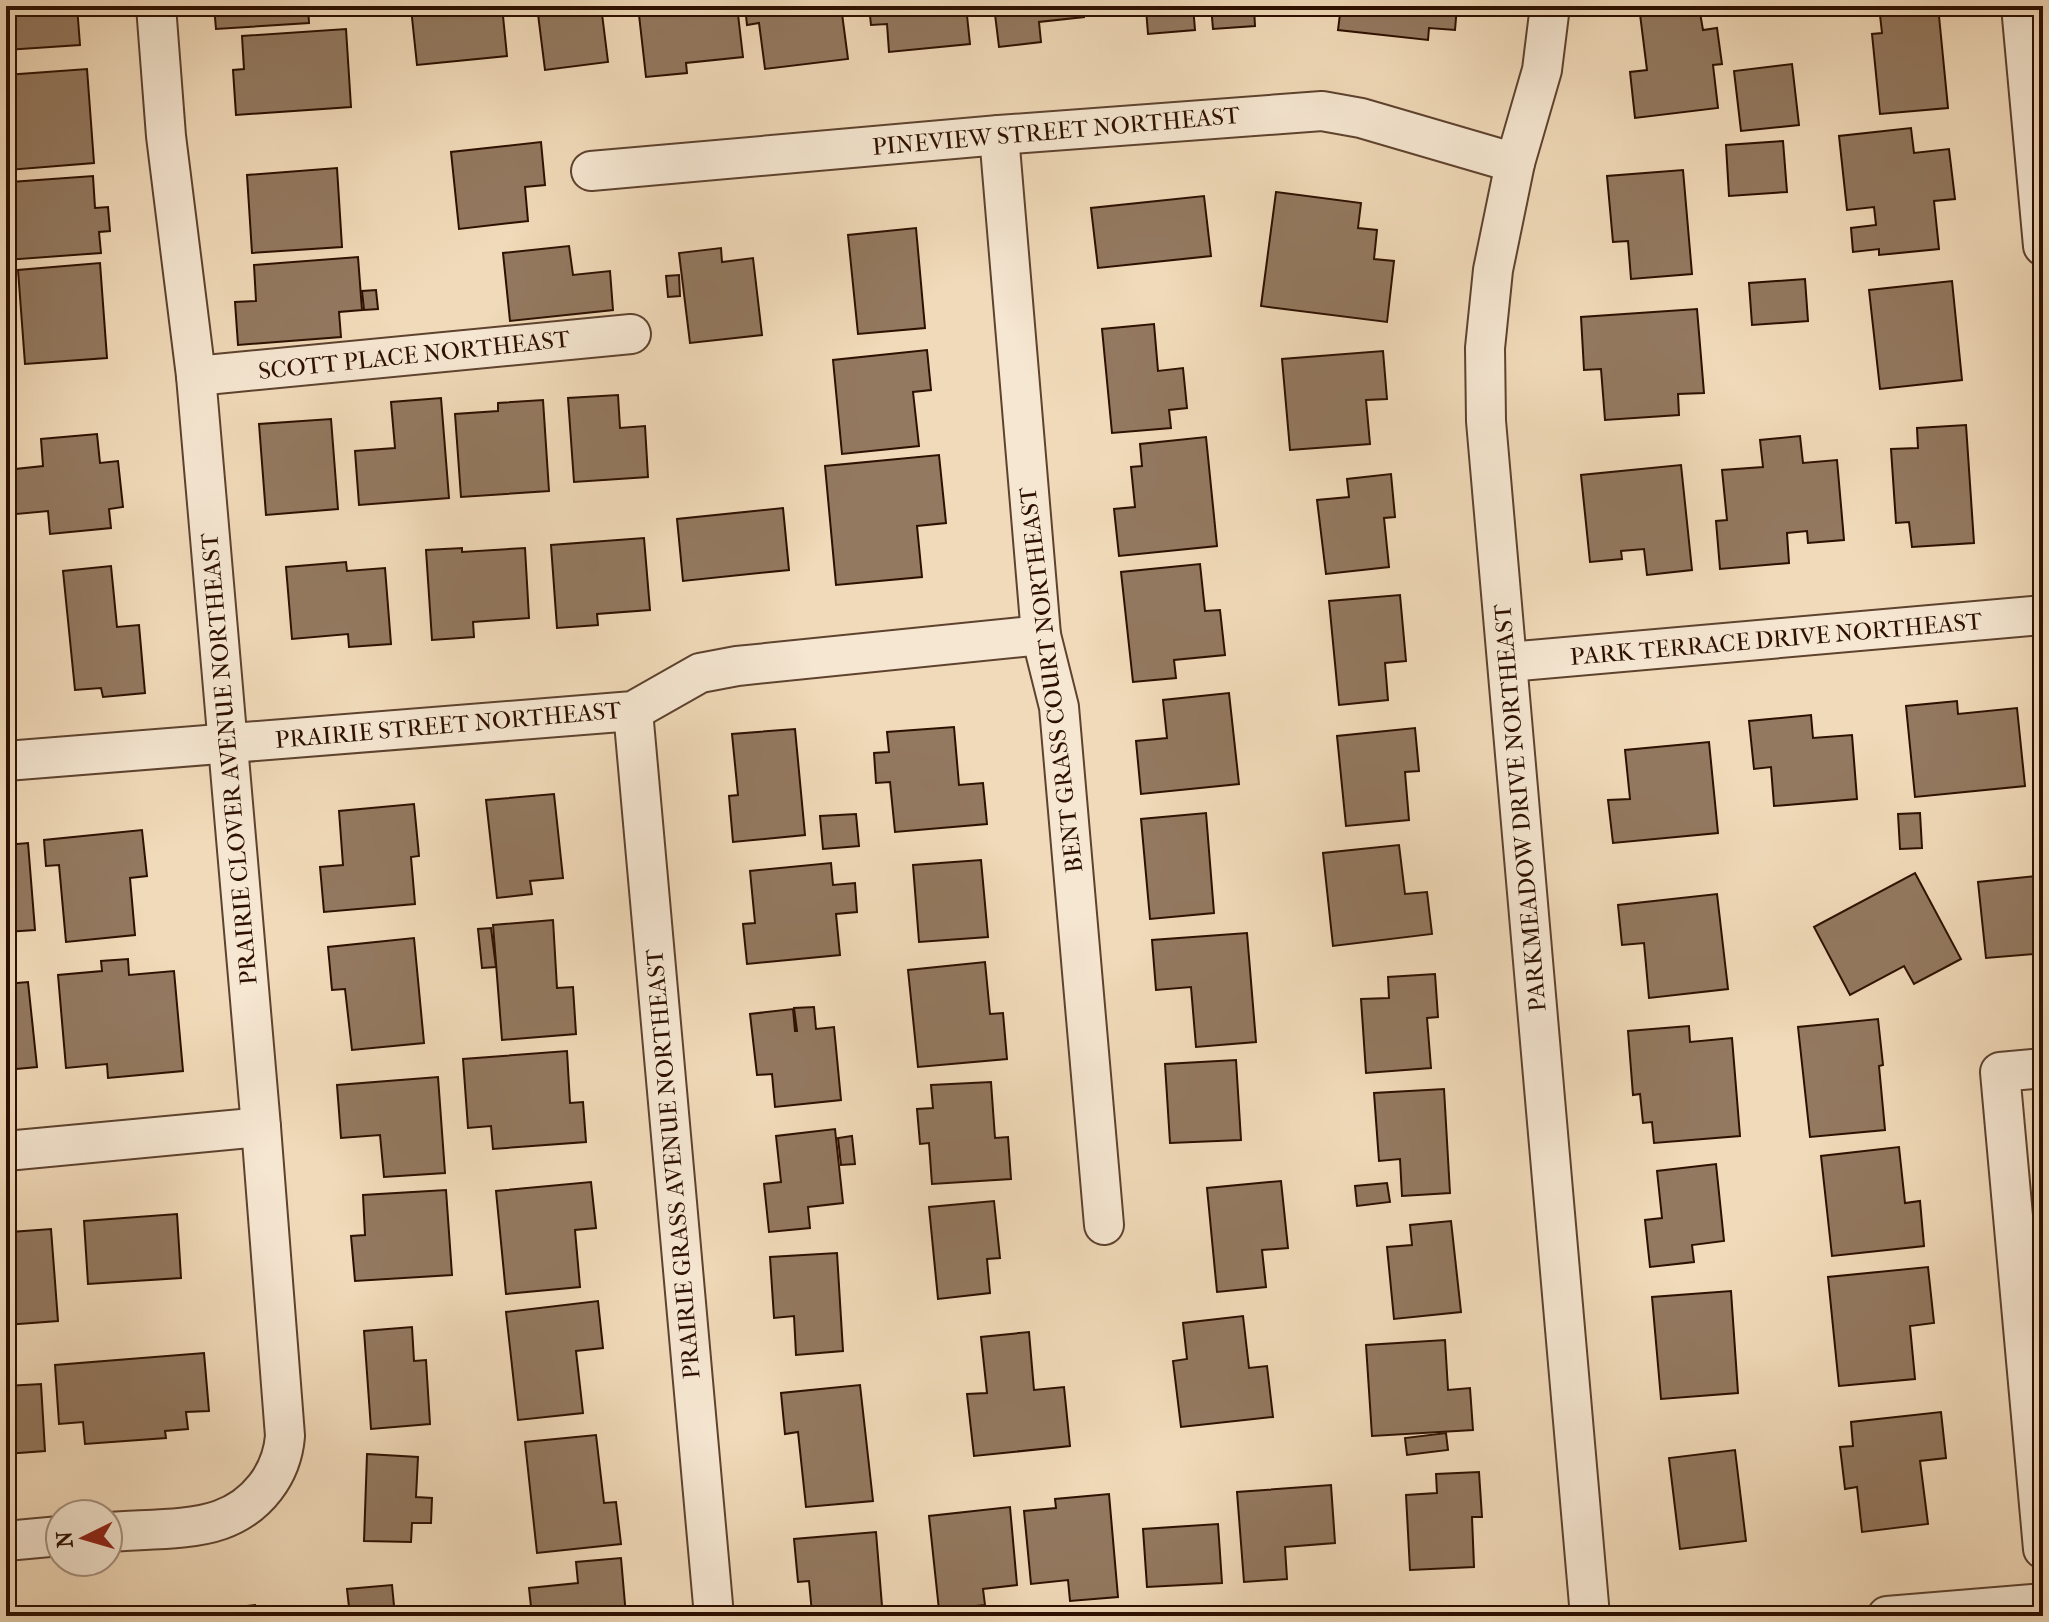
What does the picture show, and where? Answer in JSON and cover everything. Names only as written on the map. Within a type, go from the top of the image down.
[{"type":"street","name":"PRAIRIE CLOVER AVENUE NORTHEAST","points":[[124,1531],[221,1520],[250,1502],[268,1485],[284,1455],[285,1436],[196,376],[166,136],[156,6]]},
{"type":"street","name":"PARKMEADOW DRIVE NORTHEAST","points":[[1550,6],[1542,70],[1515,163],[1493,270],[1485,348],[1486,421],[1590,1616]]},
{"type":"street","points":[[2021,6],[2043,246]]},
{"type":"street","name":"PINEVIEW STREET NORTHEAST","points":[[591,171],[999,135],[1322,111],[1361,118],[1515,163]]},
{"type":"street","name":"BENT GRASS COURT NORTHEAST","points":[[999,135],[1041,635],[1059,707],[1104,1225]]},
{"type":"street","name":"SCOTT PLACE NORTHEAST","points":[[196,376],[631,334]]},
{"type":"street","name":"PARK TERRACE DRIVE NORTHEAST","points":[[1508,662],[2043,615]]},
{"type":"street","name":"PRAIRIE STREET NORTHEAST","points":[[6,761],[633,711],[700,673],[737,666],[1041,635]]},
{"type":"street","name":"PRAIRIE GRASS AVENUE NORTHEAST","points":[[633,711],[714,1616]]},
{"type":"street","points":[[2043,1068],[2000,1072],[2043,1549]]},
{"type":"street","points":[[6,1151],[261,1127]]},
{"type":"street","points":[[6,1541],[44,1537]]},
{"type":"street","points":[[1887,1616],[2043,1603]]},
{"type":"building","points":[[6,6],[77,6],[80,45],[6,50]]},
{"type":"building","points":[[214,6],[308,6],[309,23],[216,29]]},
{"type":"building","points":[[394,6],[502,6],[507,56],[417,65],[411,8],[395,9]]},
{"type":"building","points":[[537,6],[601,6],[608,62],[545,70]]},
{"type":"building","points":[[638,6],[737,6],[743,57],[686,63],[687,73],[646,77]]},
{"type":"building","points":[[745,6],[841,6],[848,59],[765,69],[759,23],[747,25]]},
{"type":"building","points":[[869,6],[966,6],[970,44],[889,52],[887,24],[871,25]]},
{"type":"building","points":[[994,6],[1082,6],[1084,17],[1039,22],[1041,42],[999,47]]},
{"type":"building","points":[[1104,6],[1193,6],[1195,30],[1148,34],[1146,9],[1105,12]]},
{"type":"building","points":[[1211,6],[1285,6],[1254,8],[1255,26],[1213,29]]},
{"type":"building","points":[[1341,6],[1457,6],[1455,30],[1429,28],[1428,40],[1338,30]]},
{"type":"building","points":[[1879,6],[1938,6],[1948,108],[1880,114],[1872,34],[1882,33]]},
{"type":"building","points":[[1699,7],[1703,30],[1717,28],[1722,64],[1713,65],[1718,108],[1635,118],[1630,72],[1647,70],[1640,14]]},
{"type":"building","points":[[346,29],[351,107],[236,115],[233,70],[244,69],[242,36]]},
{"type":"building","points":[[1792,64],[1799,125],[1741,131],[1734,71]]},
{"type":"building","points":[[87,69],[94,163],[8,170],[6,75]]},
{"type":"building","points":[[1911,128],[1914,153],[1949,149],[1955,199],[1934,201],[1939,249],[1879,255],[1879,249],[1853,252],[1851,228],[1876,225],[1874,207],[1847,210],[1839,136]]},
{"type":"building","points":[[1783,141],[1787,192],[1729,196],[1726,145]]},
{"type":"building","points":[[541,142],[545,185],[525,187],[528,221],[459,229],[451,152]]},
{"type":"building","points":[[337,168],[342,247],[252,253],[247,175]]},
{"type":"building","points":[[1683,170],[1692,274],[1631,279],[1628,241],[1613,242],[1607,176]]},
{"type":"building","points":[[93,176],[95,208],[108,207],[110,231],[99,232],[101,253],[6,260],[6,235],[15,234],[11,182]]},
{"type":"building","points":[[1276,192],[1361,203],[1358,228],[1377,230],[1374,259],[1394,261],[1387,322],[1261,306]]},
{"type":"building","points":[[1204,196],[1211,256],[1098,268],[1091,208]]},
{"type":"building","points":[[916,228],[925,328],[858,334],[848,235]]},
{"type":"building","points":[[569,246],[573,275],[610,271],[613,310],[510,321],[503,253]]},
{"type":"building","points":[[721,248],[722,262],[753,258],[762,335],[690,343],[679,253]]},
{"type":"building","points":[[358,257],[362,310],[339,312],[341,337],[238,345],[235,302],[256,301],[254,265]]},
{"type":"building","points":[[100,263],[107,358],[25,364],[18,270]]},
{"type":"building","points":[[679,275],[680,296],[668,297],[666,276]]},
{"type":"building","points":[[1805,279],[1808,321],[1752,325],[1749,283]]},
{"type":"building","points":[[1952,281],[1962,380],[1880,389],[1869,290]]},
{"type":"building","points":[[376,290],[378,309],[364,310],[362,291]]},
{"type":"building","points":[[1697,309],[1704,393],[1678,394],[1679,415],[1605,420],[1601,369],[1584,370],[1581,317]]},
{"type":"building","points":[[1154,324],[1158,371],[1183,368],[1187,408],[1169,410],[1171,428],[1112,433],[1102,329]]},
{"type":"building","points":[[927,350],[931,390],[913,392],[919,446],[842,454],[833,360]]},
{"type":"building","points":[[1383,351],[1387,399],[1366,400],[1370,444],[1290,450],[1282,359]]},
{"type":"building","points":[[618,395],[620,428],[645,426],[648,477],[574,482],[568,398]]},
{"type":"building","points":[[441,398],[449,498],[359,505],[355,451],[395,448],[391,402]]},
{"type":"building","points":[[543,400],[549,491],[461,497],[455,414],[498,411],[498,403]]},
{"type":"building","points":[[331,419],[338,509],[266,515],[259,424]]},
{"type":"building","points":[[1966,425],[1974,543],[1912,547],[1909,522],[1896,523],[1891,449],[1918,448],[1917,428]]},
{"type":"building","points":[[97,434],[100,463],[118,461],[123,507],[109,509],[111,528],[50,534],[48,511],[6,515],[6,470],[43,466],[41,439]]},
{"type":"building","points":[[1800,436],[1803,463],[1837,460],[1844,540],[1808,543],[1807,531],[1787,533],[1789,563],[1720,569],[1716,521],[1727,520],[1722,470],[1763,467],[1760,440]]},
{"type":"building","points":[[1206,437],[1217,546],[1119,556],[1114,509],[1135,507],[1131,467],[1142,466],[1140,444]]},
{"type":"building","points":[[939,455],[946,523],[917,526],[922,577],[836,585],[825,466]]},
{"type":"building","points":[[1681,465],[1692,570],[1647,575],[1644,549],[1621,551],[1622,559],[1590,562],[1581,475]]},
{"type":"building","points":[[1391,474],[1395,517],[1384,518],[1389,567],[1326,574],[1317,500],[1349,497],[1347,479]]},
{"type":"building","points":[[783,508],[789,570],[683,581],[677,519]]},
{"type":"building","points":[[644,538],[650,610],[597,614],[598,625],[557,628],[551,545]]},
{"type":"building","points":[[462,548],[462,552],[525,548],[529,618],[473,622],[474,637],[432,640],[426,550]]},
{"type":"building","points":[[346,562],[347,571],[385,568],[391,644],[349,647],[348,634],[292,639],[286,567]]},
{"type":"building","points":[[1200,564],[1205,611],[1220,610],[1225,655],[1174,660],[1176,678],[1133,682],[1121,572]]},
{"type":"building","points":[[111,566],[117,627],[139,625],[145,693],[103,697],[101,688],[75,690],[63,571]]},
{"type":"building","points":[[1400,595],[1406,661],[1385,663],[1388,700],[1339,705],[1329,601]]},
{"type":"building","points":[[1229,693],[1239,784],[1141,794],[1136,741],[1167,738],[1163,700]]},
{"type":"building","points":[[1957,701],[1958,714],[2017,708],[2025,786],[1915,797],[1906,706]]},
{"type":"building","points":[[1811,715],[1813,738],[1852,735],[1857,799],[1774,806],[1771,767],[1754,769],[1749,721]]},
{"type":"building","points":[[954,727],[959,785],[983,783],[987,824],[895,832],[890,782],[876,783],[874,753],[889,752],[887,732]]},
{"type":"building","points":[[1415,728],[1419,771],[1405,772],[1409,820],[1346,826],[1337,736]]},
{"type":"building","points":[[795,729],[805,835],[733,842],[729,796],[738,795],[732,734]]},
{"type":"building","points":[[1709,742],[1718,833],[1613,843],[1608,800],[1630,799],[1625,750]]},
{"type":"building","points":[[554,794],[563,878],[530,881],[532,894],[497,898],[486,800]]},
{"type":"building","points":[[414,804],[419,856],[411,857],[415,904],[324,912],[320,867],[343,865],[339,811]]},
{"type":"building","points":[[2039,806],[2043,806],[2043,836],[2041,836]]},
{"type":"building","points":[[1206,813],[1214,913],[1150,919],[1141,819]]},
{"type":"building","points":[[1920,813],[1922,848],[1900,849],[1898,814]]},
{"type":"building","points":[[856,814],[859,846],[823,849],[820,816]]},
{"type":"building","points":[[142,830],[147,876],[130,878],[135,935],[66,942],[59,865],[46,866],[44,840]]},
{"type":"building","points":[[28,843],[35,930],[6,932],[6,845]]},
{"type":"building","points":[[1399,845],[1405,894],[1427,892],[1432,934],[1333,946],[1323,853]]},
{"type":"building","points":[[981,860],[988,937],[919,942],[913,865]]},
{"type":"building","points":[[831,863],[833,885],[855,883],[857,912],[836,914],[840,955],[747,964],[743,924],[755,923],[750,871]]},
{"type":"building","points":[[2043,866],[2043,972],[2035,972],[2034,954],[1986,958],[1978,882],[2037,876],[2037,867]]},
{"type":"building","points":[[1915,873],[1961,959],[1914,984],[1904,966],[1850,995],[1814,927]]},
{"type":"building","points":[[1717,894],[1728,989],[1649,998],[1644,943],[1622,945],[1618,905]]},
{"type":"building","points":[[553,920],[557,988],[573,987],[576,1034],[502,1040],[493,925]]},
{"type":"building","points":[[491,928],[496,967],[482,968],[478,929]]},
{"type":"building","points":[[1247,933],[1256,1042],[1196,1047],[1191,987],[1156,990],[1152,940]]},
{"type":"building","points":[[414,938],[424,1043],[352,1050],[345,989],[332,990],[328,947]]},
{"type":"building","points":[[128,959],[129,975],[174,971],[183,1071],[108,1078],[107,1064],[66,1068],[58,975],[102,971],[101,961]]},
{"type":"building","points":[[985,962],[990,1014],[1003,1013],[1007,1059],[918,1067],[908,970]]},
{"type":"building","points":[[1435,974],[1438,1017],[1427,1018],[1431,1068],[1366,1073],[1361,999],[1389,998],[1388,977]]},
{"type":"building","points":[[28,982],[37,1067],[6,1070],[6,984]]},
{"type":"building","points":[[814,1007],[816,1029],[834,1027],[841,1100],[775,1107],[772,1074],[757,1075],[750,1014],[793,1009],[797,1031],[794,1008]]},
{"type":"building","points":[[1878,1019],[1885,1130],[1810,1137],[1798,1027]]},
{"type":"building","points":[[1689,1026],[1690,1042],[1732,1038],[1740,1136],[1654,1143],[1652,1122],[1643,1123],[1640,1094],[1633,1095],[1628,1031]]},
{"type":"building","points":[[567,1051],[570,1103],[583,1102],[586,1142],[493,1149],[491,1126],[468,1128],[463,1059]]},
{"type":"building","points":[[1236,1060],[1241,1140],[1170,1143],[1165,1064]]},
{"type":"building","points":[[438,1077],[445,1173],[384,1177],[380,1135],[341,1138],[337,1085]]},
{"type":"building","points":[[991,1082],[995,1138],[1008,1137],[1011,1179],[932,1184],[929,1143],[920,1144],[917,1109],[933,1108],[931,1085]]},
{"type":"building","points":[[1444,1089],[1450,1193],[1402,1196],[1400,1159],[1379,1161],[1374,1093]]},
{"type":"building","points":[[835,1129],[843,1203],[808,1207],[810,1228],[769,1232],[764,1184],[781,1182],[776,1136]]},
{"type":"building","points":[[852,1136],[855,1164],[841,1165],[838,1138]]},
{"type":"building","points":[[1899,1147],[1905,1203],[1920,1201],[1924,1246],[1832,1256],[1821,1156]]},
{"type":"building","points":[[1716,1164],[1724,1241],[1692,1245],[1694,1262],[1650,1267],[1645,1220],[1662,1218],[1657,1171]]},
{"type":"building","points":[[1281,1181],[1288,1248],[1262,1250],[1266,1287],[1217,1292],[1207,1188]]},
{"type":"building","points":[[591,1182],[596,1228],[575,1230],[580,1287],[506,1294],[496,1191]]},
{"type":"building","points":[[1387,1183],[1390,1202],[1357,1206],[1355,1186]]},
{"type":"building","points":[[446,1190],[452,1275],[355,1281],[351,1236],[365,1235],[363,1195]]},
{"type":"building","points":[[994,1201],[1000,1258],[987,1259],[990,1293],[938,1299],[929,1207]]},
{"type":"building","points":[[177,1214],[181,1278],[88,1284],[84,1221]]},
{"type":"building","points":[[1451,1221],[1461,1312],[1394,1319],[1387,1247],[1412,1245],[1410,1225]]},
{"type":"building","points":[[51,1229],[58,1321],[6,1325],[6,1254],[12,1253],[11,1232]]},
{"type":"building","points":[[837,1253],[843,1351],[796,1355],[794,1316],[774,1318],[770,1257]]},
{"type":"building","points":[[1928,1267],[1934,1323],[1910,1326],[1915,1379],[1839,1386],[1828,1277]]},
{"type":"building","points":[[1731,1291],[1738,1393],[1661,1399],[1652,1297]]},
{"type":"building","points":[[598,1301],[603,1348],[576,1351],[583,1413],[518,1420],[506,1312]]},
{"type":"building","points":[[1243,1316],[1249,1368],[1267,1366],[1273,1417],[1181,1427],[1173,1361],[1187,1359],[1183,1323]]},
{"type":"building","points":[[412,1327],[414,1361],[426,1360],[430,1424],[371,1429],[364,1331]]},
{"type":"building","points":[[1029,1332],[1034,1390],[1064,1387],[1070,1446],[974,1456],[967,1394],[987,1393],[981,1337]]},
{"type":"building","points":[[1445,1340],[1448,1390],[1470,1388],[1473,1430],[1372,1436],[1366,1345]]},
{"type":"building","points":[[204,1353],[209,1411],[186,1412],[188,1429],[165,1431],[166,1438],[85,1444],[83,1422],[59,1424],[55,1365]]},
{"type":"building","points":[[41,1384],[45,1451],[6,1454],[6,1386]]},
{"type":"building","points":[[860,1385],[873,1501],[806,1507],[798,1432],[785,1434],[781,1393]]},
{"type":"building","points":[[1941,1412],[1946,1458],[1920,1461],[1928,1524],[1862,1532],[1857,1487],[1845,1489],[1840,1447],[1853,1446],[1851,1422]]},
{"type":"building","points":[[1446,1433],[1448,1450],[1407,1455],[1405,1438]]},
{"type":"building","points":[[596,1435],[604,1503],[616,1502],[621,1544],[537,1553],[525,1442]]},
{"type":"building","points":[[1735,1450],[1746,1541],[1680,1549],[1669,1458]]},
{"type":"building","points":[[367,1454],[418,1457],[416,1497],[432,1498],[431,1523],[412,1523],[411,1542],[364,1541]]},
{"type":"building","points":[[1479,1472],[1482,1517],[1472,1517],[1474,1567],[1410,1570],[1406,1495],[1437,1493],[1436,1474]]},
{"type":"building","points":[[1331,1485],[1335,1543],[1285,1547],[1287,1579],[1244,1582],[1237,1492]]},
{"type":"building","points":[[1109,1494],[1118,1597],[1070,1601],[1068,1580],[1031,1584],[1024,1511],[1056,1508],[1055,1499]]},
{"type":"building","points":[[1010,1507],[1017,1585],[983,1589],[985,1605],[939,1610],[929,1516]]},
{"type":"building","points":[[1218,1524],[1222,1583],[1147,1587],[1143,1529]]},
{"type":"building","points":[[876,1532],[882,1606],[812,1613],[809,1581],[798,1582],[794,1539]]},
{"type":"building","points":[[621,1558],[626,1616],[532,1616],[529,1588],[578,1583],[576,1562]]},
{"type":"building","points":[[392,1585],[395,1616],[350,1616],[347,1589]]},
{"type":"building","points":[[255,1605],[256,1616],[211,1616],[210,1610]]},
{"type":"building","points":[[324,1609],[325,1616],[256,1616]]},
{"type":"building","points":[[478,1611],[478,1616],[437,1616],[446,1614]]}]
